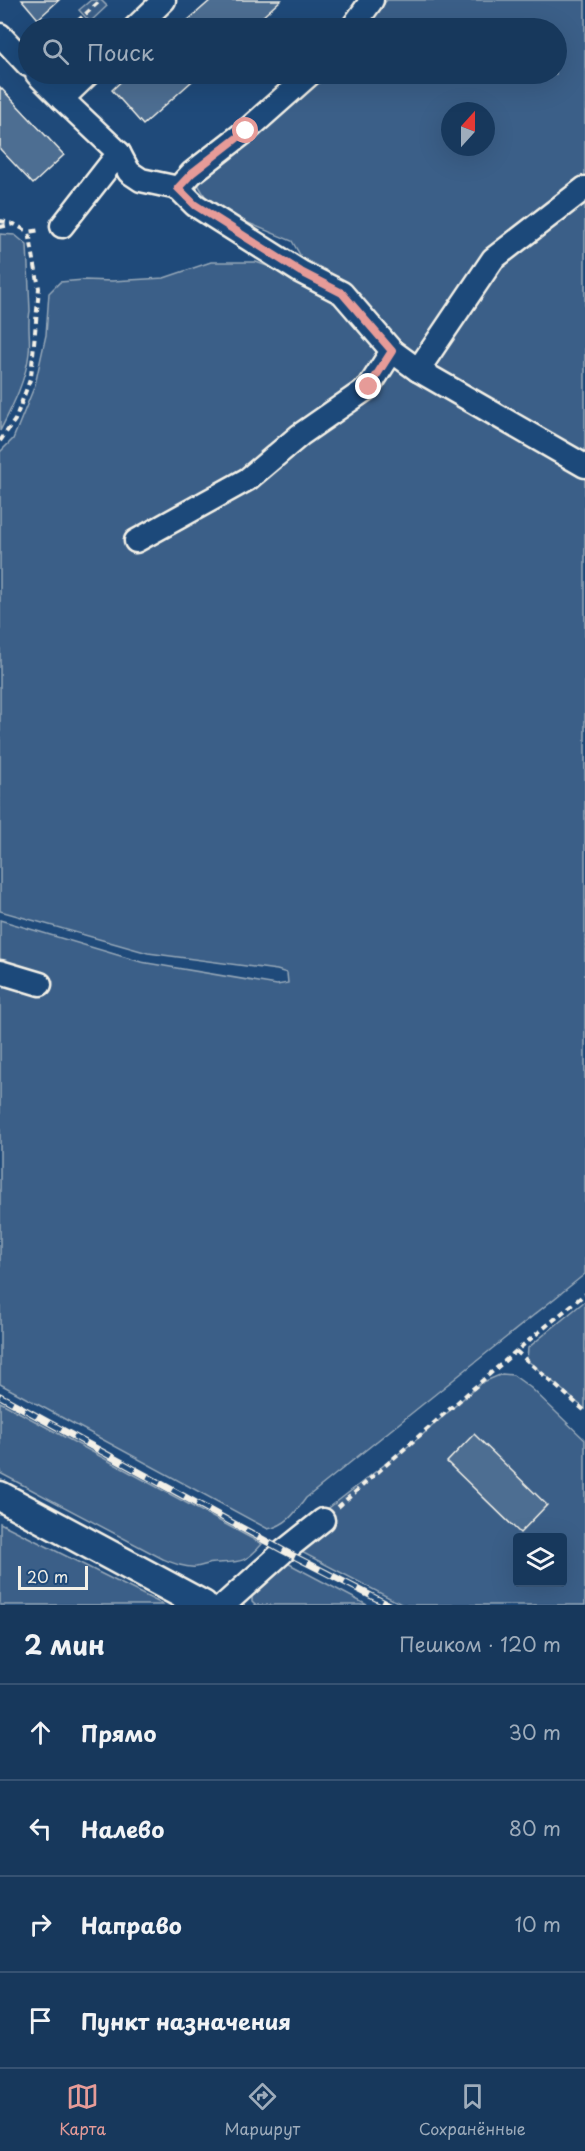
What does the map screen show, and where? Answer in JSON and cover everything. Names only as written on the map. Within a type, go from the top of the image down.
[{"type":"main road","points":[[0,1496],[203,1605]]},
{"type":"lane","points":[[145,18],[164,0]]},
{"type":"lane","points":[[359,18],[372,0]]},
{"type":"lane","points":[[0,35],[18,54]]},
{"type":"lane","points":[[47,84],[119,153],[129,172],[141,180],[178,188],[195,205],[301,272],[342,293],[392,351],[418,370],[585,466]]},
{"type":"lane","points":[[62,99],[78,84]]},
{"type":"lane","points":[[178,188],[192,173],[246,131],[299,84]]},
{"type":"lane","points":[[62,226],[119,153]]},
{"type":"lane","points":[[418,370],[493,259],[585,188]]},
{"type":"lane","points":[[136,541],[248,479],[300,435],[369,387],[392,351]]},
{"type":"lane","points":[[0,972],[40,984]]},
{"type":"lane","points":[[224,1605],[284,1551],[323,1520]]},
{"type":"path","points":[[81,18],[101,0]]},
{"type":"path","points":[[0,220],[29,232],[62,226]]},
{"type":"path","points":[[0,226],[14,224]]},
{"type":"path","points":[[0,441],[15,420],[31,377],[39,288],[29,232]]},
{"type":"path","points":[[323,1520],[516,1351],[585,1294]]},
{"type":"path","points":[[516,1351],[585,1411]]},
{"type":"shaded area","points":[[91,0],[101,0],[107,6],[94,18],[86,18],[79,10]]},
{"type":"shaded area","points":[[387,0],[585,0],[585,1274],[306,1498],[285,1521],[268,1529],[0,1384],[0,920],[141,962],[277,985],[288,983],[287,973],[277,970],[148,953],[0,911],[0,452],[13,439],[35,385],[46,335],[49,293],[60,282],[164,278],[211,262],[256,262],[278,270],[307,267],[292,241],[212,208],[196,181],[255,139],[312,84],[567,84],[567,18],[372,18]]},
{"type":"shaded area","points":[[0,234],[15,235],[27,245],[30,311],[29,348],[25,373],[0,431]]},
{"type":"shaded area","points":[[585,1301],[585,1409],[527,1360],[528,1348]]},
{"type":"shaded area","points":[[502,1374],[513,1375],[531,1388],[585,1440],[585,1605],[403,1605],[290,1546],[298,1532],[420,1437],[481,1383]]},
{"type":"shaded area","points":[[0,1402],[262,1544],[241,1561],[212,1563],[196,1567],[179,1565],[163,1559],[0,1473]]},
{"type":"shaded area","points":[[0,1523],[164,1605],[0,1605]]},
{"type":"shaded area","points":[[278,1558],[367,1605],[255,1605],[252,1602],[252,1590]]},
{"type":"building","points":[[22,0],[59,0],[39,18]]},
{"type":"building","points":[[211,0],[281,0],[261,18],[190,18]]},
{"type":"building","points":[[118,84],[189,84],[143,125],[112,90]]},
{"type":"building","points":[[0,87],[64,155],[33,184],[0,149]]},
{"type":"building","points":[[474,1434],[547,1505],[520,1533],[447,1462]]},
{"type":"railway","points":[[0,1396],[284,1551],[389,1605]]},
{"type":"route","points":[[246,131],[192,173],[178,188],[195,205],[301,272],[342,293],[392,351],[369,387]]}]
